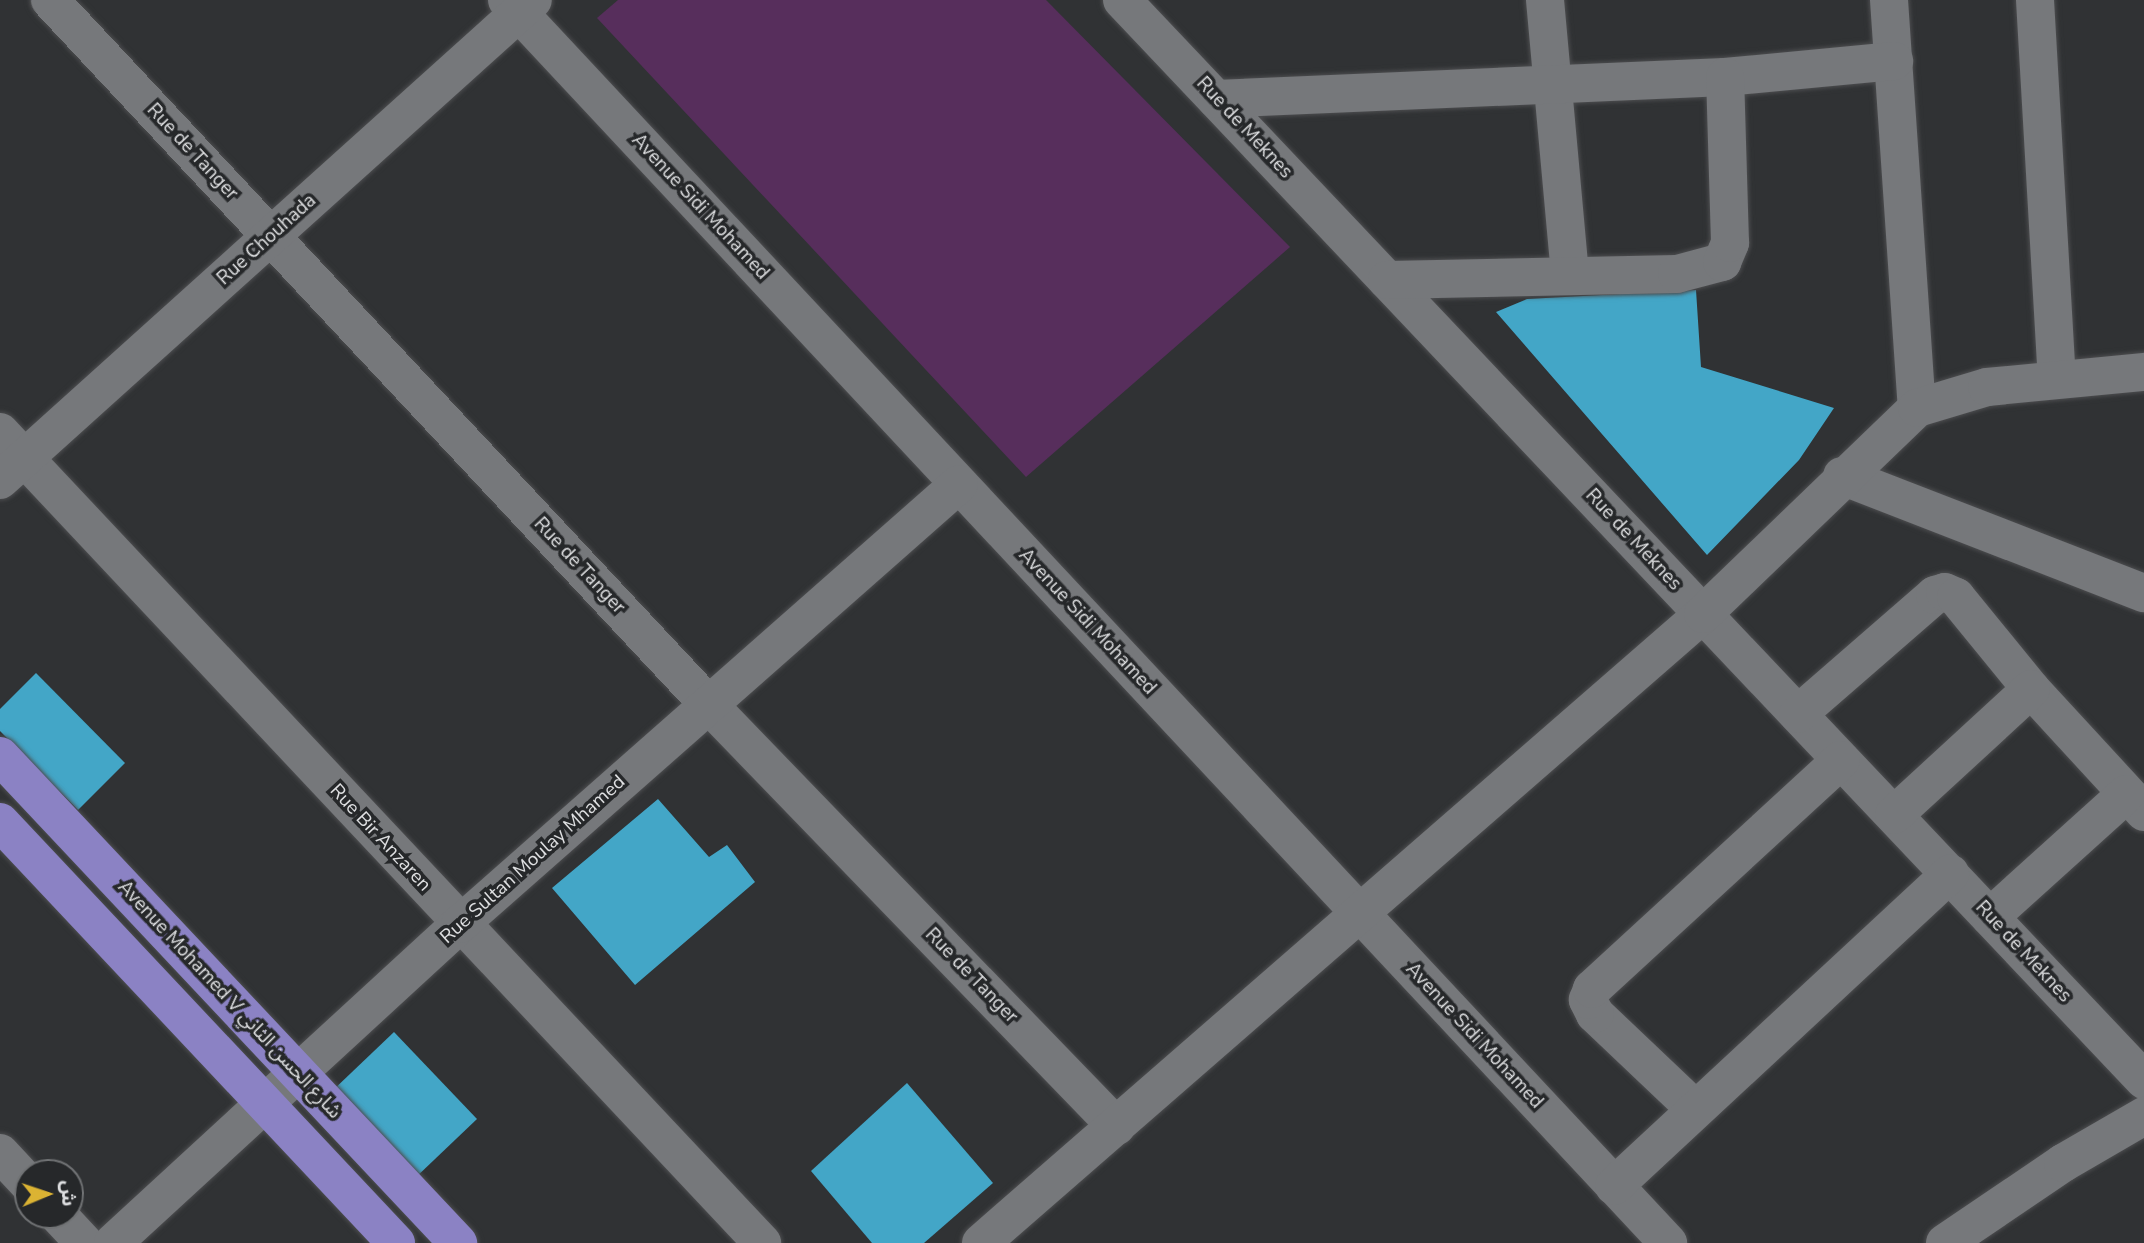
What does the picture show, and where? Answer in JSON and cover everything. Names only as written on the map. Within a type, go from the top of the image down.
[{"type":"highway","name":"Avenue Mohamed V شارع الحسن الثاني","points":[[0,756],[458,1243]]},
{"type":"highway","points":[[0,822],[396,1243]]},
{"type":"street","name":"Rue de Tanger","points":[[50,0],[709,705],[1116,1126]]},
{"type":"street","name":"Rue de Meknes","points":[[1122,0],[2144,1080]]},
{"type":"street","points":[[1545,0],[1570,276]]},
{"type":"street","points":[[1889,0],[1917,408]]},
{"type":"street","points":[[2035,0],[2057,378]]},
{"type":"street","name":"Rue Chouhada","points":[[8,456],[271,236],[520,4]]},
{"type":"street","name":"Avenue Sidi Mohamed","points":[[520,4],[959,484],[1668,1243]]},
{"type":"street","points":[[1216,99],[1725,77],[1894,61]]},
{"type":"street","points":[[1387,280],[1677,274],[1722,262],[1730,243],[1725,77]]},
{"type":"street","points":[[981,1243],[1703,614],[1842,476],[1917,408],[1987,387],[2057,378],[2144,372]]},
{"type":"street","name":"Rue Bir Anzaren","points":[[8,456],[460,924],[762,1243]]},
{"type":"street","points":[[1842,476],[2144,593]]},
{"type":"street","name":"Rue Sultan Moulay Mhamed","points":[[113,1243],[460,924],[959,484]]},
{"type":"street","points":[[1798,714],[1935,595],[1945,592],[1956,597],[2031,689],[2135,803],[1990,917]]},
{"type":"street","points":[[1894,815],[2031,689]]},
{"type":"street","points":[[1695,1109],[1595,1014],[1588,1000],[1592,989],[1841,760]]},
{"type":"street","points":[[1614,1186],[1950,874]]},
{"type":"street","points":[[1945,1243],[2052,1170],[2144,1116]]},
{"type":"street","points":[[0,1153],[14,1168]]},
{"type":"street","points":[[71,1229],[84,1243]]},
{"type":"shaded area","points":[[618,0],[1046,0],[1290,247],[1026,477],[597,18]]},
{"type":"building","points":[[1696,290],[1701,367],[1834,408],[1799,460],[1707,555],[1496,312],[1527,299]]},
{"type":"building","points":[[36,673],[125,763],[78,810],[0,731],[0,709]]},
{"type":"building","points":[[658,799],[709,857],[727,845],[755,882],[635,985],[552,888]]},
{"type":"building","points":[[394,1032],[477,1119],[413,1180],[330,1093]]},
{"type":"building","points":[[907,1083],[993,1183],[924,1243],[872,1243],[811,1171]]}]
